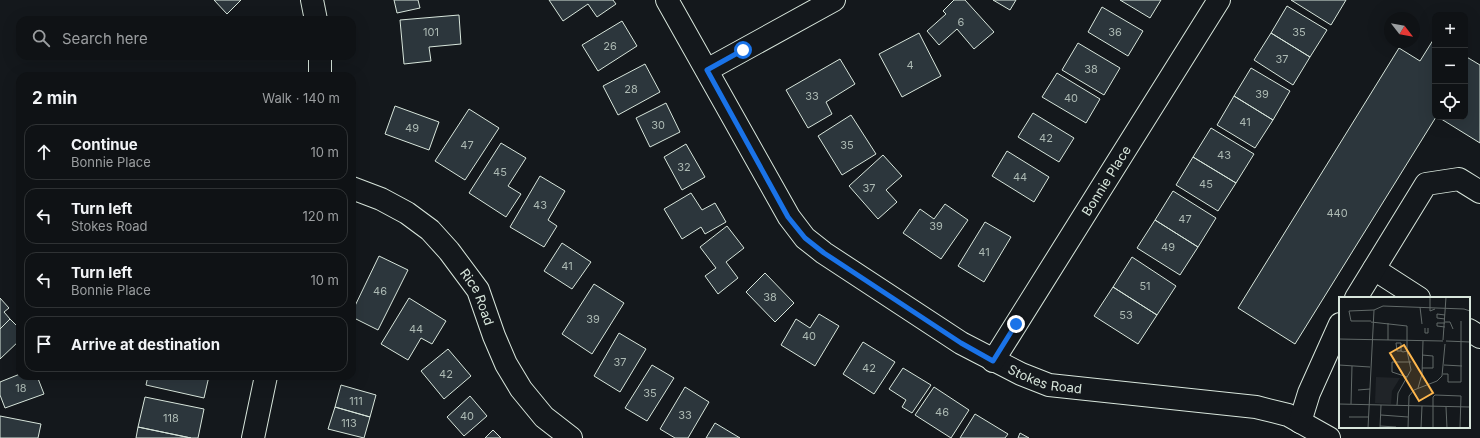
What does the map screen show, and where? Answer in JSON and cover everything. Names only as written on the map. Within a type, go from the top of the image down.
[{"type":"street","points":[[312,0],[315,16]]},
{"type":"street","name":"Stokes Road","points":[[667,0],[788,217],[805,238],[824,253],[961,343],[993,361],[1049,385],[1256,407],[1288,415],[1329,438]]},
{"type":"street","points":[[707,70],[834,0]]},
{"type":"street","name":"Bonnie Place","points":[[993,361],[1220,0]]},
{"type":"street","points":[[320,60],[320,72]]},
{"type":"street","points":[[1357,297],[1426,184],[1459,179],[1480,192]]},
{"type":"street","name":"Rice Road","points":[[356,190],[381,199],[407,213],[430,230],[449,251],[478,290],[494,336],[506,364],[521,389],[544,417],[571,438]]},
{"type":"street","points":[[1374,269],[1417,297]]},
{"type":"street","points":[[1300,422],[1308,393],[1339,326]]},
{"type":"street","points":[[1470,331],[1480,337]]},
{"type":"street","points":[[253,438],[265,380]]},
{"type":"building","points":[[214,0],[241,0],[227,14]]},
{"type":"building","points":[[394,0],[418,0],[420,8],[397,13]]},
{"type":"building","points":[[549,0],[613,0],[616,4],[597,17],[588,4],[563,21]]},
{"type":"building","points":[[954,0],[965,0],[994,32],[974,49],[957,29],[939,45],[927,31],[946,14],[943,11]]},
{"type":"building","points":[[993,0],[1016,0],[1010,10]]},
{"type":"building","points":[[1120,0],[1161,0],[1150,18]]},
{"type":"building","points":[[1291,0],[1346,0],[1331,25]]},
{"type":"building","points":[[1287,6],[1327,30],[1310,57],[1271,33]]},
{"type":"building","points":[[1102,7],[1143,31],[1128,56],[1088,32]]},
{"type":"building","points":[[459,15],[461,44],[429,47],[431,61],[404,64],[400,20]]},
{"type":"building","points":[[622,21],[637,46],[598,71],[582,45]]},
{"type":"building","points":[[919,33],[941,76],[902,97],[879,54]]},
{"type":"building","points":[[1271,33],[1310,57],[1293,85],[1254,60]]},
{"type":"building","points":[[1432,42],[1432,120],[1434,120],[1295,344],[1238,308],[1399,48],[1420,61]]},
{"type":"building","points":[[1078,43],[1120,68],[1104,95],[1062,70]]},
{"type":"building","points":[[1468,58],[1480,65],[1480,143],[1443,120],[1468,120]]},
{"type":"building","points":[[840,59],[855,84],[826,102],[832,114],[808,128],[786,90]]},
{"type":"building","points":[[645,64],[660,92],[618,115],[603,86]]},
{"type":"building","points":[[1251,68],[1290,91],[1273,120],[1234,96]]},
{"type":"building","points":[[1057,73],[1100,99],[1086,123],[1042,97]]},
{"type":"building","points":[[1234,96],[1273,120],[1255,148],[1217,125]]},
{"type":"building","points":[[666,103],[680,132],[650,147],[636,118]]},
{"type":"building","points":[[395,106],[439,122],[429,150],[385,134]]},
{"type":"building","points":[[469,109],[499,128],[465,180],[435,161]]},
{"type":"building","points":[[1033,113],[1074,138],[1059,162],[1018,137]]},
{"type":"building","points":[[851,115],[876,154],[842,175],[818,136]]},
{"type":"building","points":[[1211,128],[1254,154],[1236,183],[1193,157]]},
{"type":"building","points":[[501,143],[526,158],[508,186],[521,194],[506,217],[469,193]]},
{"type":"building","points":[[686,144],[705,177],[682,190],[664,157]]},
{"type":"building","points":[[1007,151],[1049,177],[1034,202],[992,176]]},
{"type":"building","points":[[883,155],[902,176],[886,190],[897,202],[878,219],[849,186]]},
{"type":"building","points":[[1193,157],[1236,183],[1218,211],[1176,185]]},
{"type":"building","points":[[540,176],[565,191],[548,220],[557,226],[544,247],[510,227]]},
{"type":"building","points":[[1173,191],[1216,218],[1198,247],[1155,220]]},
{"type":"building","points":[[691,193],[702,210],[715,203],[726,222],[705,234],[701,227],[682,239],[664,209]]},
{"type":"building","points":[[945,204],[968,220],[941,259],[903,233],[920,209],[934,219]]},
{"type":"building","points":[[1155,220],[1198,247],[1180,275],[1137,248]]},
{"type":"building","points":[[985,222],[1011,237],[984,282],[958,266]]},
{"type":"building","points":[[727,226],[744,248],[726,262],[738,278],[718,294],[705,276],[716,268],[700,247]]},
{"type":"building","points":[[562,243],[591,262],[572,289],[544,271]]},
{"type":"building","points":[[379,256],[408,270],[378,330],[356,319],[356,304]]},
{"type":"building","points":[[1132,257],[1176,286],[1157,315],[1113,287]]},
{"type":"building","points":[[765,273],[794,303],[775,322],[746,292]]},
{"type":"building","points":[[594,284],[624,303],[592,354],[562,334]]},
{"type":"building","points":[[1113,287],[1157,315],[1138,344],[1094,316]]},
{"type":"building","points":[[0,298],[9,308],[4,312],[10,319],[0,329]]},
{"type":"building","points":[[409,298],[446,321],[432,344],[421,338],[408,360],[381,344]]},
{"type":"building","points":[[819,314],[839,326],[815,366],[781,345],[796,319],[810,328]]},
{"type":"building","points":[[10,319],[16,325],[16,344],[0,359],[0,329]]},
{"type":"building","points":[[619,333],[646,349],[620,392],[594,376]]},
{"type":"building","points":[[863,342],[895,362],[874,394],[843,374]]},
{"type":"building","points":[[448,349],[471,376],[444,399],[421,371]]},
{"type":"building","points":[[652,365],[674,378],[647,421],[625,408]]},
{"type":"building","points":[[903,368],[931,385],[912,413],[902,407],[906,400],[889,389]]},
{"type":"building","points":[[16,376],[16,380],[39,380],[44,394],[5,408],[0,395],[0,382]]},
{"type":"building","points":[[147,380],[208,380],[204,398],[146,385]]},
{"type":"building","points":[[341,385],[376,395],[370,417],[335,407]]},
{"type":"building","points":[[685,387],[709,402],[688,438],[675,438],[660,429]]},
{"type":"building","points":[[934,387],[969,410],[951,438],[915,415]]},
{"type":"building","points":[[470,396],[487,416],[464,436],[447,417]]},
{"type":"building","points":[[145,397],[204,409],[198,438],[191,438],[138,427]]},
{"type":"building","points":[[335,407],[370,417],[364,438],[328,429]]},
{"type":"building","points":[[975,414],[1008,434],[1005,438],[960,438]]},
{"type":"building","points":[[0,416],[41,424],[38,438],[0,438]]},
{"type":"building","points":[[715,423],[740,438],[706,438]]},
{"type":"building","points":[[138,427],[191,438],[136,438]]},
{"type":"building","points":[[493,430],[501,438],[485,438]]},
{"type":"building","points":[[1020,433],[1029,438],[1018,438]]},
{"type":"route","points":[[743,50],[707,70],[788,217],[805,238],[824,253],[961,343],[993,361],[1016,324]]}]
